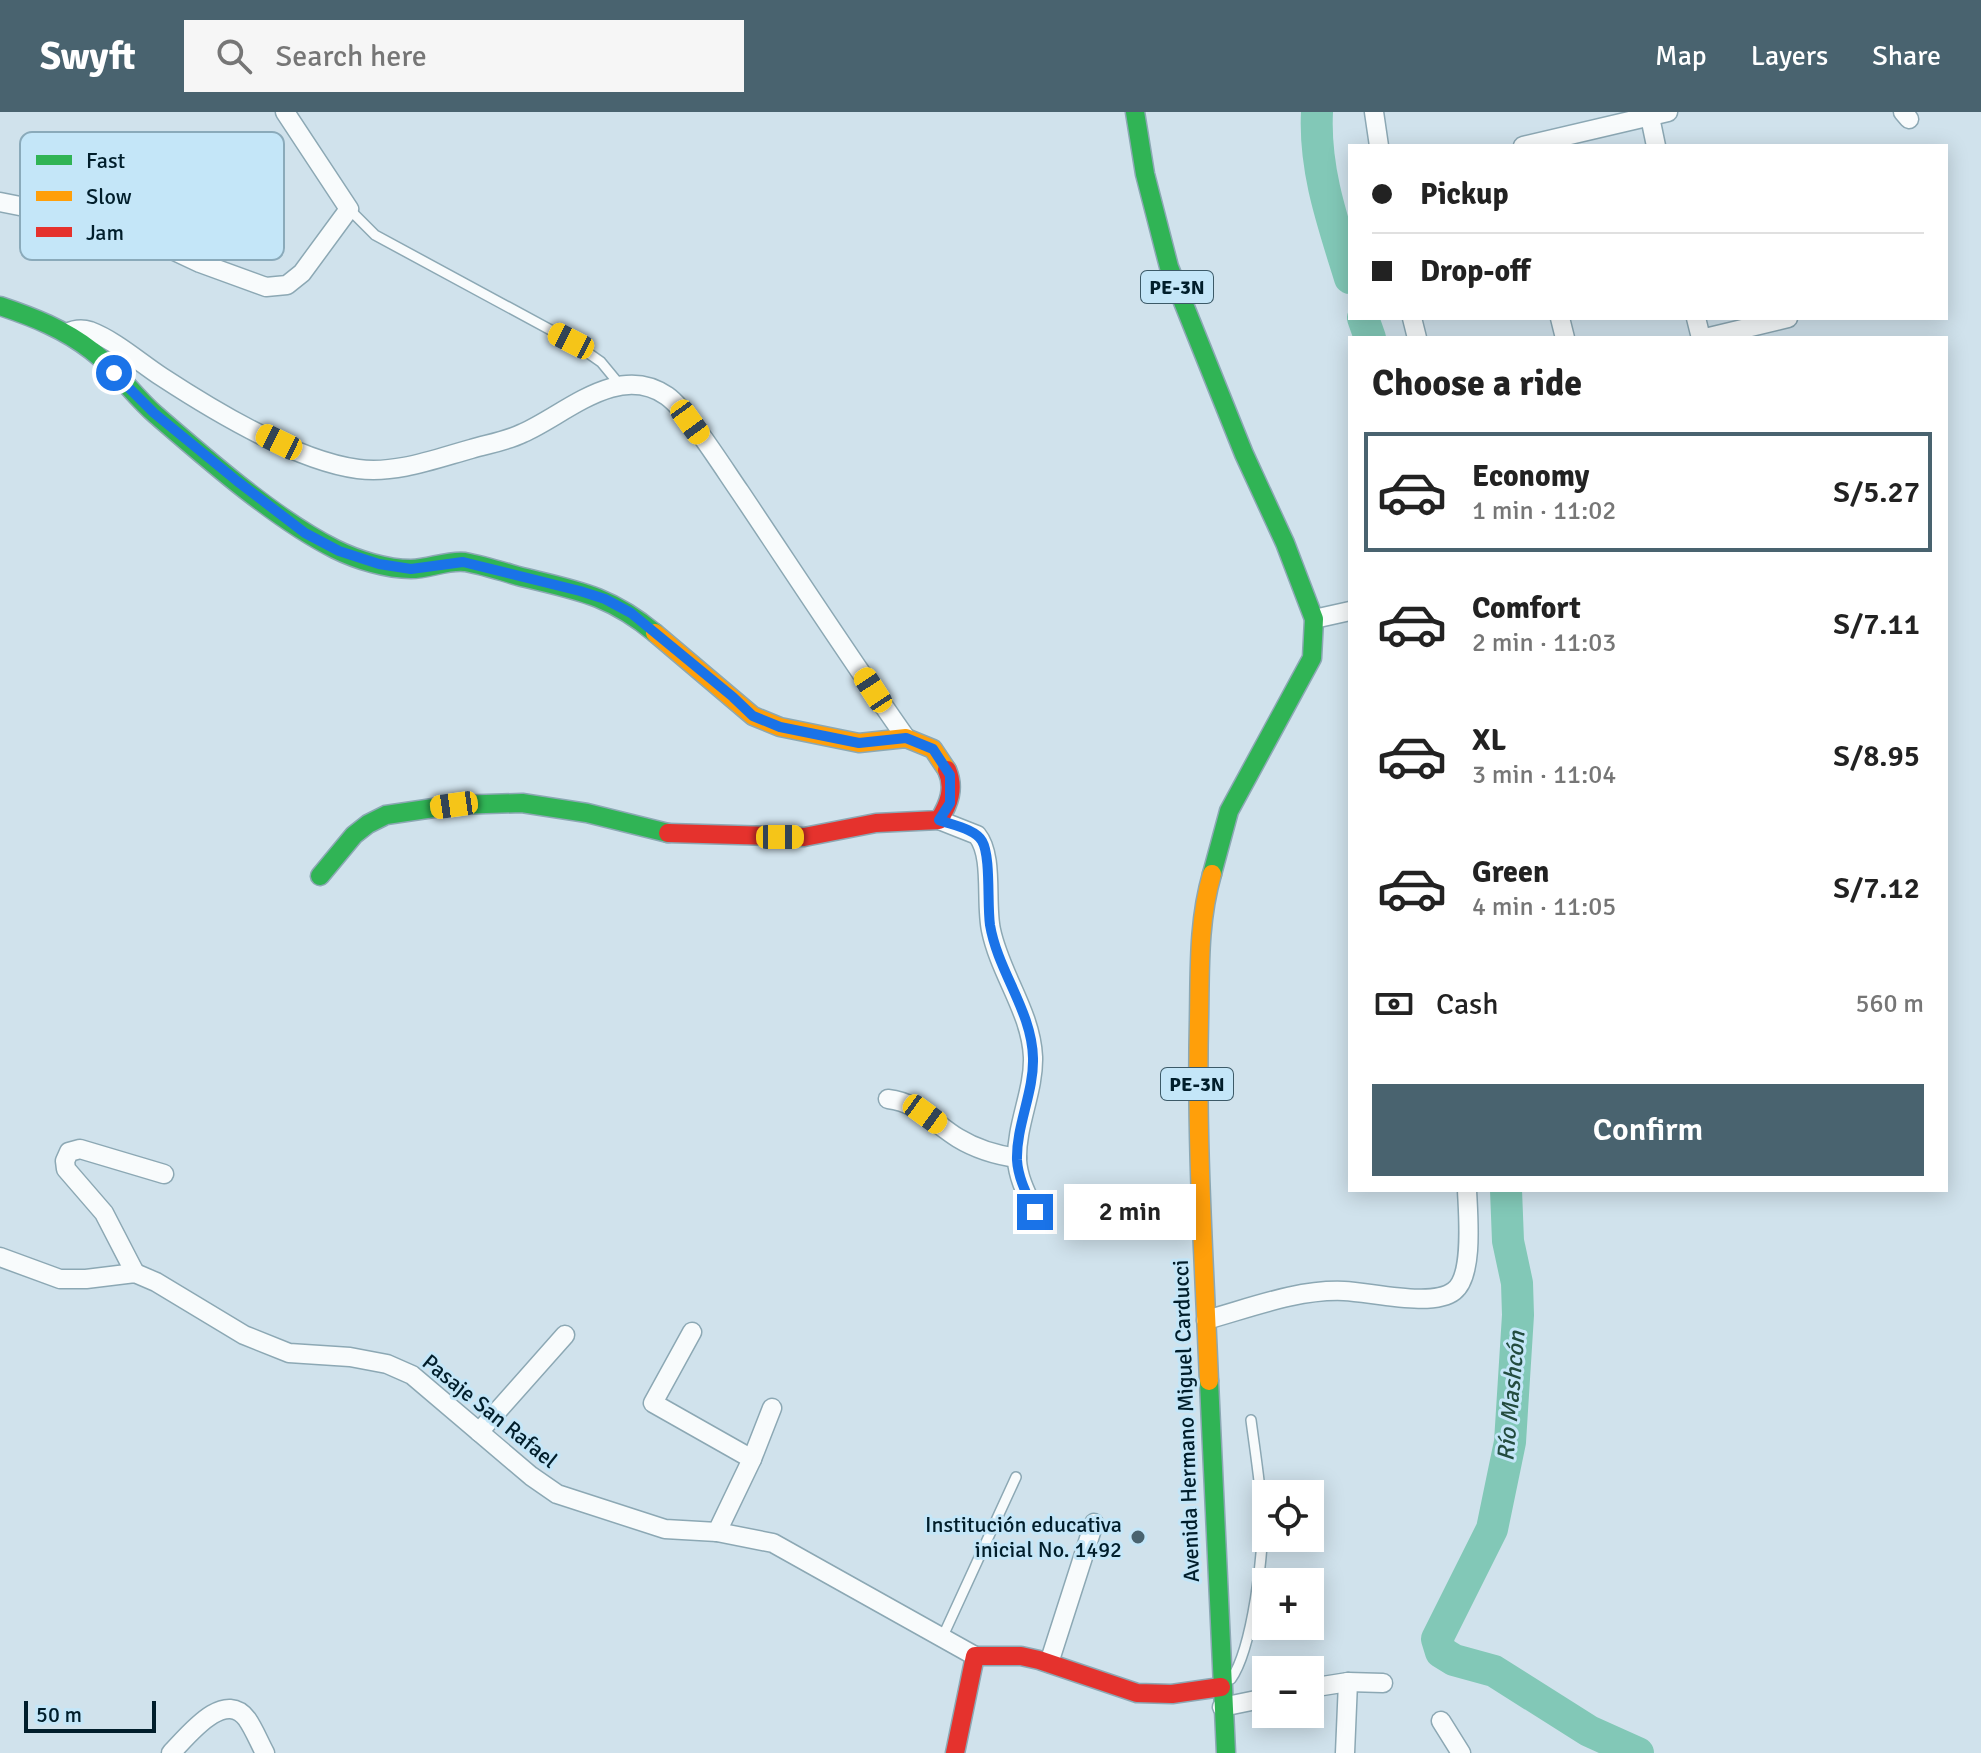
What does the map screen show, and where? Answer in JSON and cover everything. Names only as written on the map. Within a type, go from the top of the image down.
[{"type":"main road","name":"Avenida Hermano Miguel Carducci","points":[[1135,112],[1145,174],[1169,267],[1314,619],[1312,658],[1229,811],[1205,898],[1201,936],[1197,1095],[1226,1753]]},
{"type":"main road","points":[[0,306],[67,333],[94,352],[154,413],[237,481],[305,533],[339,551],[379,564],[411,569],[463,562],[605,599],[631,613],[753,716],[780,727],[859,743],[906,738],[933,749],[950,775],[950,803],[939,820],[876,823],[804,837],[674,835],[587,813],[522,803],[454,805],[386,815],[354,835],[320,876]]},
{"type":"main road","points":[[955,1753],[975,1656],[1021,1656],[1137,1693],[1172,1694],[1221,1687]]},
{"type":"street","points":[[194,260],[266,287],[287,285],[302,273],[349,209],[285,112]]},
{"type":"street","points":[[1374,112],[1379,144]]},
{"type":"street","points":[[1533,144],[1668,112]]},
{"type":"street","points":[[1650,117],[1656,144]]},
{"type":"street","points":[[0,202],[20,206]]},
{"type":"street","points":[[1712,336],[1780,320]]},
{"type":"street","points":[[67,333],[79,329],[102,337],[162,377],[264,435],[313,457],[361,469],[396,468],[440,459],[523,434],[581,401],[620,385],[655,389],[675,402],[720,463],[906,738]]},
{"type":"street","points":[[1314,619],[1348,611]]},
{"type":"street","points":[[939,820],[977,835],[986,852],[988,907],[994,942],[1024,1014],[1030,1042],[1032,1071],[1017,1158],[1021,1181],[1035,1212]]},
{"type":"street","points":[[888,1099],[910,1103],[958,1138],[983,1150],[1017,1158]]},
{"type":"street","points":[[0,1257],[60,1279],[135,1273],[104,1213],[66,1169],[65,1161],[69,1152],[80,1149],[164,1174]]},
{"type":"street","points":[[1206,1320],[1314,1291],[1432,1299],[1453,1292],[1464,1279],[1467,1192]]},
{"type":"street","name":"Pasaje San Rafael","points":[[135,1273],[156,1282],[244,1335],[289,1353],[350,1357],[387,1364],[412,1375],[531,1476],[557,1494],[665,1529],[717,1532],[773,1543],[975,1656]]},
{"type":"street","points":[[692,1332],[653,1403],[752,1459]]},
{"type":"street","points":[[479,1432],[565,1335]]},
{"type":"street","points":[[717,1532],[772,1408]]},
{"type":"street","points":[[1049,1663],[1094,1523]]},
{"type":"street","points":[[1345,1753],[1348,1682]]},
{"type":"street","points":[[1324,1686],[1348,1682],[1383,1683]]},
{"type":"street","points":[[1222,1707],[1252,1701]]},
{"type":"street","points":[[171,1753],[209,1715],[224,1710],[246,1717],[265,1753]]},
{"type":"street","points":[[1441,1721],[1461,1753]]},
{"type":"lane","points":[[349,209],[375,235],[571,341],[601,362],[620,385]]},
{"type":"lane","points":[[1221,1687],[1232,1679],[1239,1668],[1248,1637],[1259,1562],[1263,1515],[1251,1420]]},
{"type":"lane","points":[[943,1636],[1016,1477]]},
{"type":"waterway","name":"Río Mashcón","points":[[1317,112],[1322,176],[1348,272]]},
{"type":"waterway","name":"Río Mashcón","points":[[1364,320],[1369,336]]},
{"type":"waterway","name":"Río Mashcón","points":[[1506,1192],[1508,1241],[1517,1283],[1518,1315],[1510,1442],[1492,1529],[1437,1639],[1441,1652],[1454,1660],[1494,1671],[1589,1731],[1638,1753]]},
{"type":"traffic: fast","points":[[1135,112],[1145,174],[1169,267],[1314,619],[1312,658],[1229,811],[1212,874]]},
{"type":"traffic: fast","points":[[0,306],[48,324],[81,343],[101,358],[156,415],[219,469],[289,522],[335,549],[362,560],[402,569],[465,562],[557,585],[606,602],[655,633]]},
{"type":"traffic: fast","points":[[320,876],[354,835],[368,824],[386,815],[454,805],[522,803],[587,813],[668,833]]},
{"type":"traffic: fast","points":[[1209,1381],[1226,1753]]},
{"type":"traffic: slow","points":[[655,633],[753,716],[780,727],[859,743],[906,738],[933,749],[947,770]]},
{"type":"traffic: slow","points":[[1209,1381],[1198,1065],[1201,947],[1204,910],[1212,874]]},
{"type":"traffic: jam","points":[[668,833],[804,837],[876,823],[939,820],[950,796],[951,783],[947,770]]},
{"type":"traffic: jam","points":[[955,1753],[975,1656],[1021,1656],[1039,1660],[1137,1693],[1172,1694],[1221,1687]]},
{"type":"place","name":"Institución educativa inicial No. 1492","points":[[1138,1537]]},
{"type":"route","points":[[114,373],[154,413],[237,481],[305,533],[339,551],[379,564],[411,569],[463,562],[605,599],[631,613],[753,716],[780,727],[859,743],[906,738],[933,749],[950,775],[950,803],[939,820],[977,835],[983,842],[990,927],[999,959],[1024,1014],[1033,1057],[1017,1158],[1021,1181],[1035,1212]]}]
